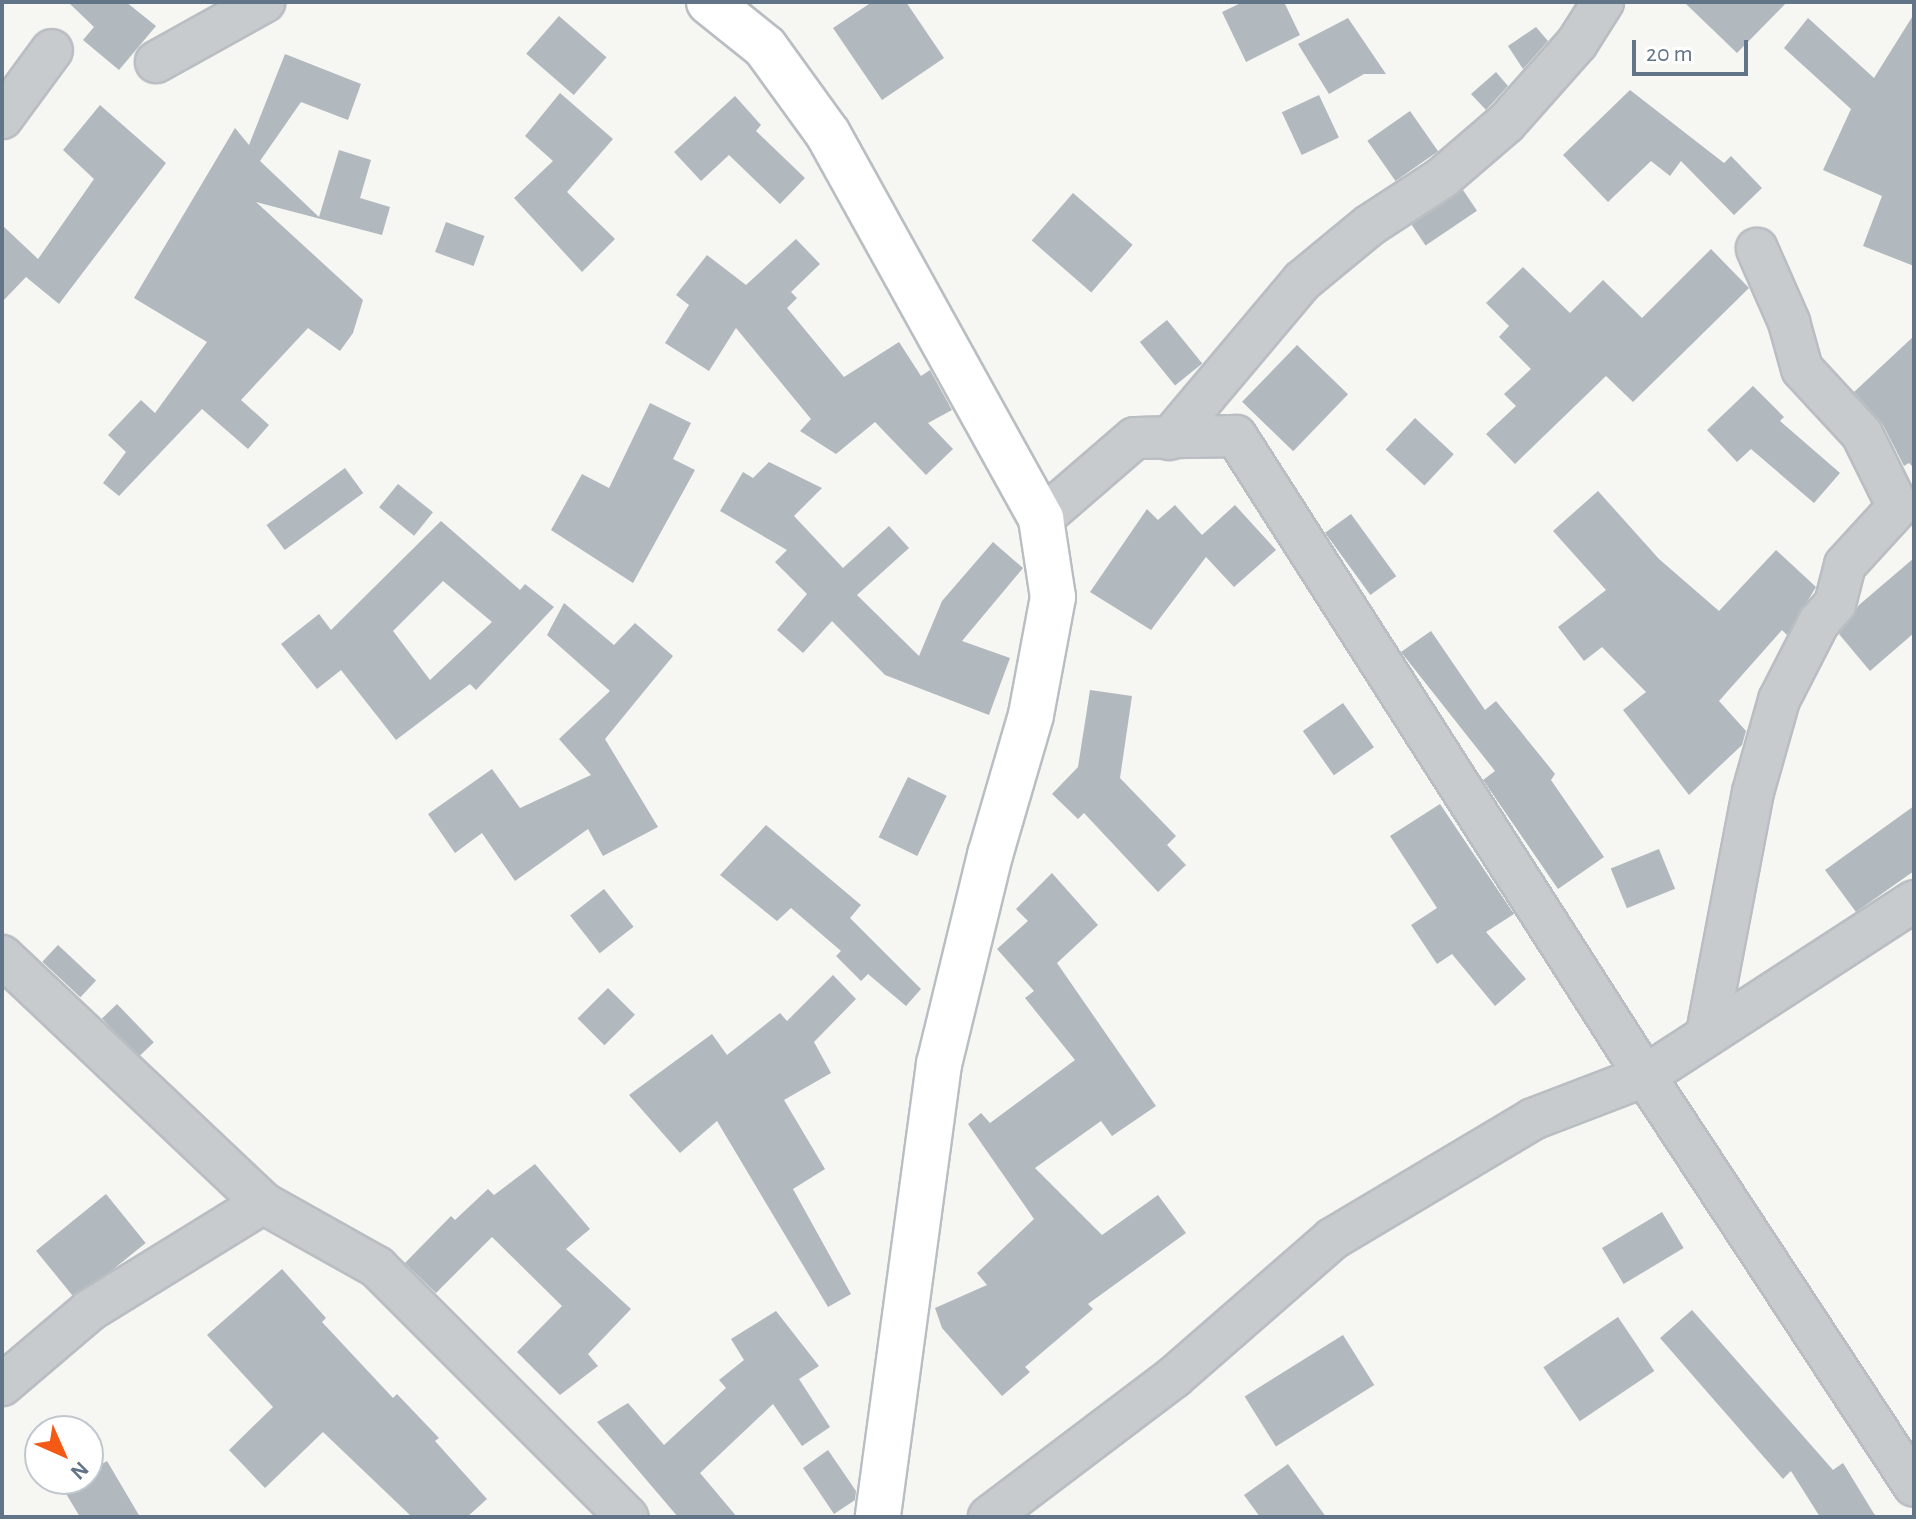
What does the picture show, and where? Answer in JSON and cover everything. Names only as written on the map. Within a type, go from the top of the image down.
[{"type":"street","points":[[156,62],[264,2]]},
{"type":"street","points":[[709,2],[765,47],[828,134],[1041,519],[1053,597],[1031,715],[990,855],[939,1064],[878,1517]]},
{"type":"street","points":[[1169,439],[1302,281],[1370,225],[1442,178],[1506,123],[1577,43],[1603,2]]},
{"type":"street","points":[[2,118],[52,50]]},
{"type":"street","points":[[1707,1033],[1753,792],[1779,700],[1819,622],[1835,604],[1845,565],[1898,507],[1862,434],[1802,369],[1789,322],[1757,249]]},
{"type":"street","points":[[1041,519],[1135,438],[1236,436],[1645,1076],[1914,1485]]},
{"type":"street","points":[[989,1517],[1174,1377],[1332,1239],[1533,1119],[1645,1076],[1914,901]]},
{"type":"street","points":[[2,956],[263,1203],[377,1267],[627,1517]]},
{"type":"street","points":[[2,1385],[90,1310],[263,1203]]},
{"type":"building","points":[[68,2],[126,2],[156,26],[119,70],[83,40],[94,27]]},
{"type":"building","points":[[872,2],[906,2],[944,58],[882,100],[833,28]]},
{"type":"building","points":[[1243,2],[1284,2],[1300,35],[1246,62],[1222,12]]},
{"type":"building","points":[[1684,2],[1787,2],[1737,53]]},
{"type":"building","points":[[1914,14],[1914,266],[1863,246],[1882,196],[1823,170],[1851,109],[1784,48],[1808,18],[1874,78]]},
{"type":"building","points":[[559,16],[607,57],[574,95],[526,54]]},
{"type":"building","points":[[1348,18],[1386,74],[1364,74],[1329,94],[1298,44]]},
{"type":"building","points":[[1536,27],[1548,41],[1523,69],[1508,46]]},
{"type":"building","points":[[285,54],[361,84],[348,120],[301,102],[260,161],[319,217],[339,150],[371,160],[360,198],[390,207],[382,235],[256,202],[363,300],[353,333],[340,351],[308,328],[241,400],[269,425],[248,449],[202,409],[119,496],[103,483],[126,452],[108,435],[141,400],[155,413],[207,342],[134,298],[235,128],[249,145]]},
{"type":"building","points":[[1496,72],[1508,86],[1486,110],[1471,94]]},
{"type":"building","points":[[1630,90],[1724,163],[1731,156],[1762,188],[1734,215],[1681,161],[1670,176],[1651,161],[1608,202],[1563,155]]},
{"type":"building","points":[[560,93],[613,139],[567,192],[615,239],[582,272],[514,198],[553,161],[525,136]]},
{"type":"building","points":[[1319,95],[1339,138],[1302,155],[1282,112]]},
{"type":"building","points":[[735,96],[761,125],[756,131],[805,178],[780,204],[729,155],[701,181],[674,152]]},
{"type":"building","points":[[100,105],[166,163],[59,304],[26,277],[2,302],[2,225],[38,259],[94,179],[63,150]]},
{"type":"building","points":[[1410,111],[1438,151],[1396,181],[1367,141]]},
{"type":"building","points":[[1463,190],[1477,211],[1426,245],[1412,225]]},
{"type":"building","points":[[1073,193],[1133,245],[1091,292],[1032,241]]},
{"type":"building","points":[[446,222],[485,236],[474,266],[435,252]]},
{"type":"building","points":[[796,239],[820,264],[791,292],[797,298],[787,308],[844,377],[899,342],[921,376],[930,370],[952,410],[928,423],[953,449],[926,475],[875,422],[836,454],[800,431],[811,419],[736,328],[709,371],[665,343],[689,305],[676,295],[707,255],[746,285]]},
{"type":"building","points":[[1711,249],[1749,288],[1633,402],[1606,376],[1515,464],[1486,434],[1516,406],[1504,394],[1531,369],[1499,337],[1509,326],[1486,303],[1523,267],[1570,313],[1603,280],[1642,318]]},
{"type":"building","points":[[1167,320],[1202,364],[1175,386],[1140,342]]},
{"type":"building","points":[[1914,336],[1914,468],[1909,463],[1904,466],[1882,423],[1854,392]]},
{"type":"building","points":[[1297,345],[1348,394],[1293,451],[1242,402]]},
{"type":"building","points":[[1753,386],[1784,417],[1780,421],[1840,473],[1814,503],[1751,449],[1737,462],[1707,430]]},
{"type":"building","points":[[650,403],[691,423],[673,459],[695,470],[633,583],[551,530],[582,474],[609,488]]},
{"type":"building","points":[[1415,418],[1454,454],[1424,486],[1386,449]]},
{"type":"building","points":[[769,462],[822,488],[794,516],[843,568],[889,526],[909,548],[857,595],[919,656],[942,601],[993,542],[1023,568],[962,641],[1010,658],[989,715],[885,675],[832,621],[803,653],[777,630],[807,594],[775,562],[787,550],[720,511],[743,472],[753,478]]},
{"type":"building","points":[[345,468],[363,493],[285,550],[267,525]]},
{"type":"building","points":[[398,484],[433,512],[414,536],[379,507]]},
{"type":"building","points":[[1598,491],[1659,559],[1719,611],[1776,550],[1816,587],[1787,635],[1782,630],[1719,701],[1746,731],[1742,745],[1689,795],[1623,710],[1646,692],[1602,647],[1584,661],[1558,627],[1606,590],[1553,531]]},
{"type":"building","points":[[1175,505],[1202,535],[1235,505],[1276,550],[1234,587],[1206,557],[1151,630],[1090,592],[1147,509],[1158,520]]},
{"type":"building","points":[[1351,514],[1396,576],[1370,595],[1325,533]]},
{"type":"building","points":[[441,521],[520,590],[525,584],[554,607],[476,690],[470,684],[396,740],[341,670],[317,689],[281,644],[319,614],[331,630]],"holes":[[[443,581],[492,622],[430,680],[393,631]]]},
{"type":"building","points":[[1914,558],[1914,633],[1870,671],[1839,634],[1859,605]]},
{"type":"building","points":[[564,603],[614,645],[635,623],[673,656],[605,739],[658,827],[603,856],[588,829],[515,881],[482,833],[455,853],[428,814],[492,769],[520,808],[591,775],[559,739],[610,691],[547,635]]},
{"type":"building","points":[[1431,631],[1485,710],[1496,701],[1555,774],[1551,780],[1604,857],[1558,889],[1483,780],[1495,771],[1401,652]]},
{"type":"building","points":[[1090,690],[1132,696],[1120,778],[1176,836],[1167,845],[1186,865],[1158,892],[1084,813],[1078,819],[1052,794],[1078,767]]},
{"type":"building","points":[[1343,703],[1374,747],[1334,775],[1303,731]]},
{"type":"building","points":[[908,777],[947,796],[917,856],[879,837]]},
{"type":"building","points":[[1440,804],[1514,914],[1486,932],[1526,979],[1495,1006],[1452,954],[1437,964],[1411,925],[1437,908],[1390,836]]},
{"type":"building","points":[[1914,806],[1914,871],[1856,912],[1825,870]]},
{"type":"building","points":[[766,825],[861,905],[850,918],[921,989],[906,1006],[868,974],[861,981],[836,956],[841,951],[791,908],[777,921],[720,875]]},
{"type":"building","points":[[1659,849],[1675,889],[1627,908],[1611,868]]},
{"type":"building","points":[[1052,873],[1098,925],[1057,963],[1156,1106],[1112,1136],[1101,1121],[1035,1168],[1102,1235],[1158,1195],[1186,1233],[1088,1304],[1093,1309],[1025,1367],[1030,1372],[1002,1396],[942,1328],[935,1308],[987,1285],[977,1273],[1034,1219],[968,1124],[981,1113],[990,1123],[1075,1060],[1025,998],[1034,991],[997,949],[1028,921],[1016,909]]},
{"type":"building","points":[[604,889],[634,927],[600,953],[570,915]]},
{"type":"building","points":[[58,945],[96,980],[80,997],[42,962]]},
{"type":"building","points":[[833,975],[856,999],[814,1042],[831,1073],[784,1100],[825,1169],[793,1189],[851,1294],[828,1307],[717,1121],[680,1153],[629,1095],[712,1034],[727,1055],[780,1013],[787,1021]]},
{"type":"building","points":[[608,988],[635,1015],[604,1045],[578,1018]]},
{"type":"building","points":[[117,1004],[154,1042],[139,1057],[102,1019]]},
{"type":"building","points":[[535,1164],[590,1229],[566,1249],[631,1309],[588,1354],[598,1366],[560,1395],[517,1352],[562,1306],[492,1237],[436,1293],[405,1263],[451,1216],[455,1220],[488,1189],[494,1195]]},
{"type":"building","points":[[106,1194],[146,1243],[76,1300],[36,1251]]},
{"type":"building","points":[[1662,1212],[1684,1248],[1624,1284],[1602,1248]]},
{"type":"building","points":[[282,1269],[326,1318],[322,1322],[393,1398],[397,1394],[439,1438],[435,1441],[487,1499],[467,1517],[412,1517],[323,1432],[265,1488],[229,1450],[273,1407],[207,1335]]},
{"type":"building","points":[[1692,1310],[1833,1470],[1843,1463],[1876,1517],[1820,1517],[1791,1471],[1783,1479],[1660,1338]]},
{"type":"building","points":[[776,1311],[819,1366],[799,1379],[830,1427],[802,1446],[773,1404],[700,1473],[737,1517],[678,1517],[597,1422],[628,1403],[664,1445],[726,1388],[719,1380],[744,1360],[731,1339]]},
{"type":"building","points":[[1618,1317],[1654,1371],[1580,1421],[1543,1367]]},
{"type":"building","points":[[1343,1335],[1374,1385],[1276,1447],[1245,1396]]},
{"type":"building","points":[[828,1450],[856,1491],[855,1500],[834,1514],[803,1468]]},
{"type":"building","points":[[107,1461],[140,1517],[80,1517],[67,1495],[104,1495],[104,1463]]},
{"type":"building","points":[[1288,1464],[1326,1517],[1260,1517],[1244,1495]]}]
